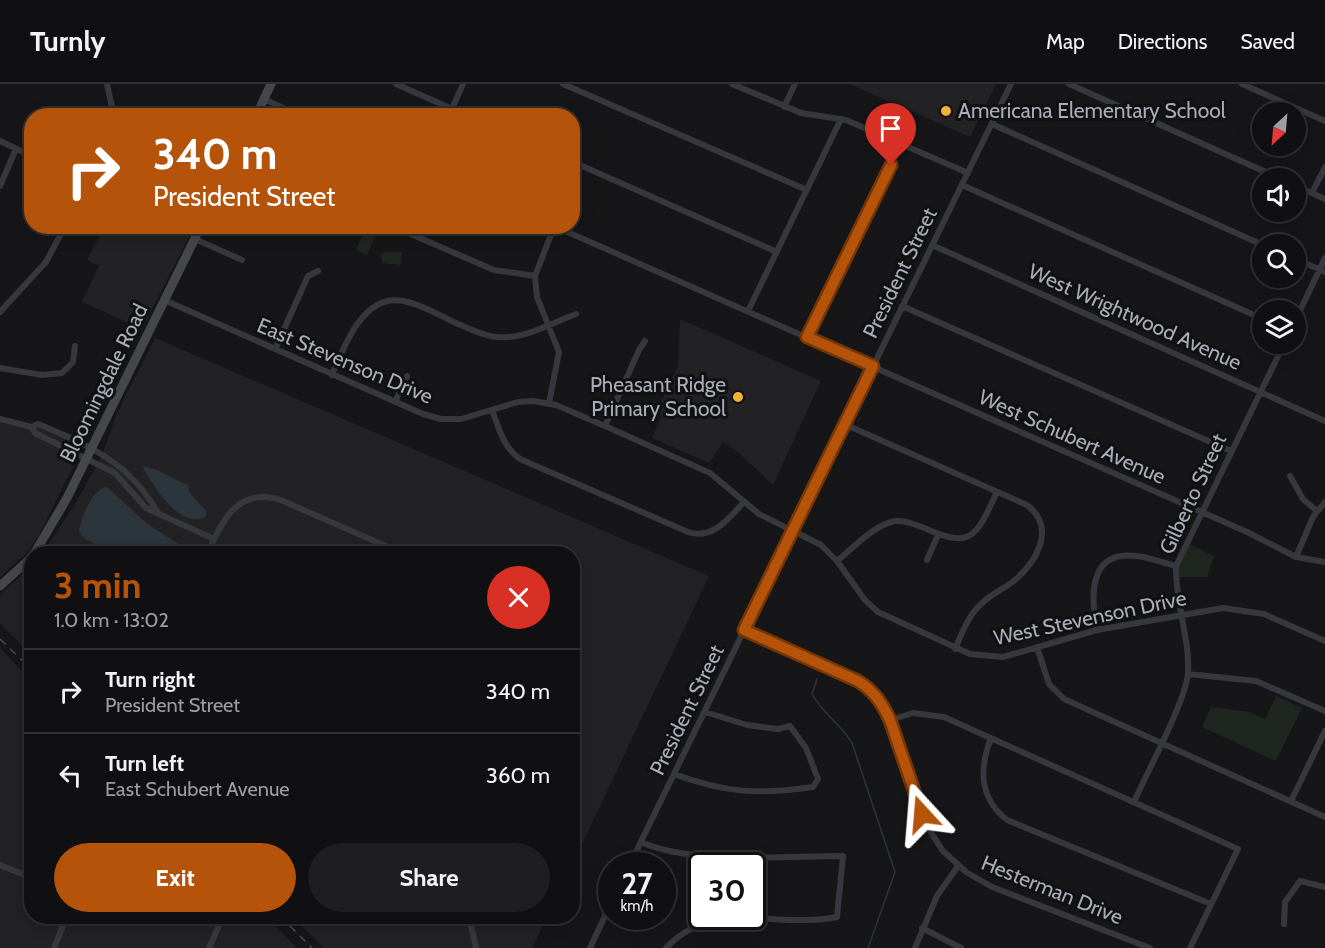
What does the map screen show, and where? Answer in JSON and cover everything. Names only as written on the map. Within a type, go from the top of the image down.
[{"type":"main road","points":[[260,108],[271,84]]},
{"type":"main road","name":"Bloomingdale Road","points":[[39,546],[54,524],[197,234]]},
{"type":"main road","name":"Bloomingdale Road","points":[[0,586],[24,563]]},
{"type":"street","points":[[107,84],[112,108]]},
{"type":"street","points":[[396,84],[450,108]]},
{"type":"street","points":[[452,108],[462,84]]},
{"type":"street","points":[[563,84],[807,190]]},
{"type":"street","points":[[732,84],[801,113],[841,119],[865,128],[968,173]]},
{"type":"street","points":[[784,107],[795,84]]},
{"type":"street","name":"President Street","points":[[635,852],[1011,84]]},
{"type":"street","points":[[1069,84],[1257,168]]},
{"type":"street","points":[[1242,84],[1325,121]]},
{"type":"street","points":[[264,99],[283,108]]},
{"type":"street","points":[[748,311],[841,119]]},
{"type":"street","points":[[992,124],[1252,239]]},
{"type":"street","points":[[0,141],[24,152]]},
{"type":"street","points":[[807,337],[902,144]]},
{"type":"street","points":[[0,186],[16,149]]},
{"type":"street","points":[[580,165],[777,252]]},
{"type":"street","points":[[1312,194],[1325,166]]},
{"type":"street","points":[[962,185],[1252,314]]},
{"type":"street","points":[[1306,191],[1325,199]]},
{"type":"street","points":[[0,312],[46,262],[61,234]]},
{"type":"street","points":[[411,234],[494,270],[534,276]]},
{"type":"street","points":[[549,403],[559,352],[537,297],[534,276],[551,234]]},
{"type":"street","name":"West Schubert Avenue","points":[[570,234],[873,366],[1296,557],[1325,562]]},
{"type":"street","points":[[195,238],[243,260]]},
{"type":"street","name":"West Wrightwood Avenue","points":[[932,245],[1325,421]]},
{"type":"street","points":[[1306,301],[1322,271],[1325,258]]},
{"type":"street","points":[[1306,264],[1322,271]]},
{"type":"street","points":[[275,350],[308,276],[318,271]]},
{"type":"street","name":"East Stevenson Drive","points":[[164,300],[332,375],[441,419],[461,419],[518,402],[549,403],[710,473],[759,514],[792,530]]},
{"type":"street","points":[[332,375],[352,330],[363,318],[386,302],[409,303],[484,335],[498,338],[521,336],[576,314]]},
{"type":"street","points":[[902,306],[1231,452]]},
{"type":"street","points":[[605,426],[645,341]]},
{"type":"street","points":[[0,368],[42,375],[62,373],[73,362],[75,346]]},
{"type":"street","name":"Gilberto Street","points":[[1134,802],[1182,695],[1188,674],[1179,615],[1176,566],[1279,354]]},
{"type":"street","points":[[395,402],[407,376]]},
{"type":"street","points":[[492,410],[505,444],[520,459],[688,532],[707,535],[744,502]]},
{"type":"street","points":[[0,419],[32,427],[38,424],[50,429],[89,453],[115,473],[146,507],[214,539]]},
{"type":"street","points":[[844,424],[1027,505],[1038,515],[1043,532],[1041,545],[1022,573],[978,607],[968,621],[955,649]]},
{"type":"street","points":[[32,427],[35,433],[45,437],[89,453],[111,458],[135,479],[159,513]]},
{"type":"street","points":[[45,437],[50,429]]},
{"type":"street","points":[[1290,476],[1303,499],[1317,510]]},
{"type":"street","points":[[837,561],[882,527],[893,522],[908,522],[938,535],[956,539],[976,532],[997,492]]},
{"type":"street","points":[[211,546],[231,510],[246,500],[265,497],[283,501],[386,546]]},
{"type":"street","points":[[1296,557],[1317,510],[1325,502]]},
{"type":"street","name":"West Stevenson Drive","points":[[792,530],[822,545],[837,561],[865,600],[878,612],[955,649],[978,656],[1003,657],[1097,630],[1223,608],[1264,614],[1325,641]]},
{"type":"street","points":[[927,561],[938,535]]},
{"type":"street","points":[[1097,630],[1092,593],[1096,576],[1104,566],[1123,555],[1137,556],[1176,566]]},
{"type":"street","name":"Hesterman Drive","points":[[744,630],[858,681],[878,698],[890,720],[925,822],[936,841],[958,866],[992,888],[1150,948]]},
{"type":"street","points":[[1037,647],[1049,684],[1058,696],[1325,817]]},
{"type":"street","points":[[1188,674],[1256,681],[1325,711]]},
{"type":"street","points":[[674,774],[719,789],[752,793],[813,788],[817,783],[818,779],[806,748],[790,726],[778,729],[747,726],[705,712]]},
{"type":"street","points":[[890,720],[913,713],[932,714],[992,738],[1238,849],[1190,948]]},
{"type":"street","points":[[1291,801],[1325,731]]},
{"type":"street","points":[[992,738],[983,763],[984,785],[993,806],[1007,820],[1211,904]]},
{"type":"street","points":[[640,842],[671,852],[697,855],[843,856],[837,917],[715,920],[689,928],[666,948]]},
{"type":"street","points":[[0,865],[24,875]]},
{"type":"street","points":[[915,948],[937,896],[958,866]]},
{"type":"street","points":[[1284,924],[1285,902],[1300,881],[1325,887]]},
{"type":"street","points":[[54,948],[64,924]]},
{"type":"street","points":[[210,948],[220,924]]},
{"type":"street","points":[[471,924],[476,948]]},
{"type":"street","points":[[922,928],[961,948]]},
{"type":"street","points":[[590,948],[598,930]]},
{"type":"shaded area","name":"Americana Elementary School","points":[[849,84],[996,84],[970,137]]},
{"type":"shaded area","points":[[100,234],[190,234],[142,329],[82,302],[99,266],[87,260]]},
{"type":"shaded area","points":[[363,234],[376,234],[367,255],[356,250]]},
{"type":"shaded area","points":[[385,252],[402,252],[401,265],[382,263],[381,255]]},
{"type":"shaded area","name":"Pheasant Ridge Primary School","points":[[680,319],[821,381],[773,485],[738,452],[723,442],[709,463],[652,438],[662,416],[656,413],[678,366]]},
{"type":"shaded area","points":[[155,338],[709,576],[580,848],[580,546],[47,546],[101,458],[117,413]]},
{"type":"shaded area","points":[[0,420],[30,426],[36,421],[85,443],[38,537],[32,546],[24,546],[24,556],[0,577]]},
{"type":"shaded area","points":[[142,466],[157,470],[189,486],[189,492],[206,511],[206,517],[196,519],[186,517],[176,511],[160,494]]},
{"type":"shaded area","points":[[107,487],[146,523],[182,546],[100,546],[85,539],[79,531],[85,512],[96,493]]},
{"type":"shaded area","points":[[1187,543],[1214,556],[1207,577],[1176,577],[1177,566]]},
{"type":"shaded area","points":[[24,573],[24,648],[0,623],[0,595]]},
{"type":"shaded area","points":[[0,648],[24,673],[24,924],[273,924],[297,948],[0,948]]},
{"type":"shaded area","points":[[1276,696],[1302,708],[1276,761],[1202,727],[1211,707],[1249,712],[1265,719]]},
{"type":"shaded area","points":[[300,924],[544,924],[532,948],[324,948]]},
{"type":"waterway","points":[[817,679],[812,694],[852,743],[895,872],[868,948]]},
{"type":"railway","points":[[0,639],[24,662]]},
{"type":"railway","points":[[288,924],[312,948]]},
{"type":"place","name":"Americana Elementary School","points":[[946,111]]},
{"type":"place","name":"Pheasant Ridge Primary School","points":[[738,397]]},
{"type":"route","points":[[891,165],[807,337],[873,366],[744,630],[858,681],[878,698],[890,720],[922,814]]}]
